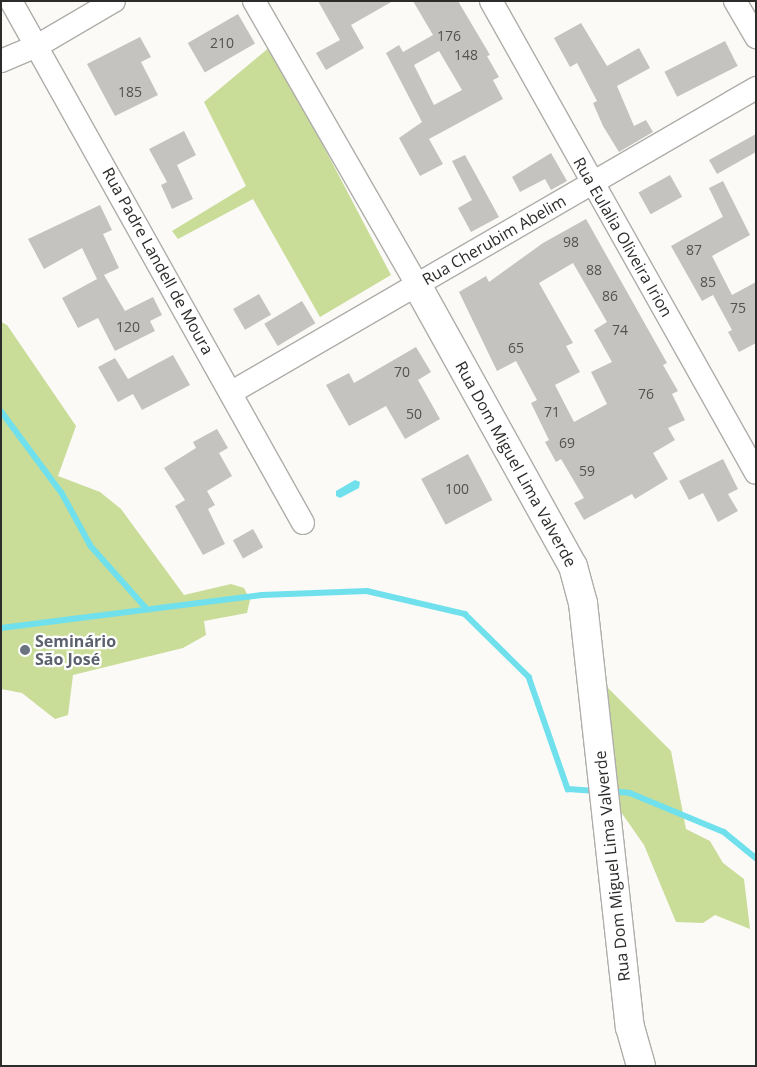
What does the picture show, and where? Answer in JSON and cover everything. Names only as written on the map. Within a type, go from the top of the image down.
[{"type":"street","name":"Rua Padre Landell de Moura","points":[[11,1],[232,392],[303,522]]},
{"type":"street","points":[[1,61],[37,46],[114,1]]},
{"type":"street","name":"Rua Dom Miguel Lima Valverde","points":[[254,1],[417,285],[574,566],[584,603],[630,1027],[641,1066]]},
{"type":"street","name":"Rua Eulalia Oliveira Irion","points":[[491,1],[756,472]]},
{"type":"street","points":[[736,1],[756,37]]},
{"type":"street","name":"Rua Cherubim Abelim","points":[[232,392],[756,88]]},
{"type":"green space","points":[[271,46],[391,275],[320,317],[253,199],[178,239],[172,231],[246,186],[204,102]]},
{"type":"green space","points":[[1,322],[7,325],[76,426],[58,476],[100,492],[121,509],[184,595],[231,584],[244,588],[250,600],[247,613],[204,621],[206,635],[183,648],[73,675],[68,715],[55,719],[22,693],[1,689]]},
{"type":"green space","points":[[608,688],[671,751],[686,829],[710,841],[723,863],[744,879],[750,929],[715,915],[703,923],[676,922],[644,845],[621,812],[595,707],[597,694]]},
{"type":"water","points":[[355,480],[360,482],[359,488],[340,498],[336,496],[336,491]]},
{"type":"building","points":[[318,1],[393,1],[351,25],[364,48],[326,70],[316,53],[340,40]]},
{"type":"building","points":[[413,1],[458,1],[490,55],[487,56],[499,77],[493,80],[503,99],[429,139],[443,164],[420,176],[399,138],[422,122],[386,53],[399,45],[403,52],[433,35]],"holes":[[[439,51],[462,90],[434,105],[414,65]]]},
{"type":"building","points":[[238,14],[255,43],[205,72],[188,43]]},
{"type":"building","points":[[581,23],[607,66],[639,48],[650,68],[617,86],[634,126],[646,120],[653,132],[619,152],[603,126],[593,103],[597,101],[577,63],[570,67],[554,38]]},
{"type":"building","points":[[140,37],[151,57],[141,62],[158,95],[115,116],[87,64]]},
{"type":"building","points":[[725,41],[738,66],[677,97],[664,72]]},
{"type":"building","points":[[184,131],[196,155],[177,165],[193,199],[172,209],[161,185],[167,182],[149,149]]},
{"type":"building","points":[[756,134],[756,152],[717,174],[709,160]]},
{"type":"building","points":[[551,153],[567,181],[551,190],[545,179],[520,192],[512,177]]},
{"type":"building","points":[[465,155],[499,217],[471,232],[458,208],[472,200],[452,161]]},
{"type":"building","points":[[670,175],[682,197],[651,214],[639,192]]},
{"type":"building","points":[[723,181],[750,235],[712,256],[732,295],[756,282],[756,343],[739,352],[728,332],[732,330],[713,295],[702,301],[671,246],[723,217],[709,188]]},
{"type":"building","points":[[100,205],[112,230],[103,234],[119,268],[104,275],[125,311],[153,297],[162,315],[150,321],[155,331],[115,351],[98,318],[78,328],[62,298],[97,279],[82,248],[44,269],[28,239]]},
{"type":"building","points":[[586,219],[667,363],[663,365],[678,391],[672,394],[685,420],[668,428],[675,440],[653,453],[668,479],[635,499],[632,494],[584,520],[574,503],[584,498],[561,459],[556,462],[545,442],[549,440],[531,403],[537,400],[516,361],[497,371],[459,292],[486,276],[489,282],[543,243]],"holes":[[[573,263],[607,322],[594,330],[612,362],[591,372],[607,404],[574,422],[555,385],[580,372],[566,346],[573,343],[539,283]]]},
{"type":"building","points":[[259,294],[271,315],[245,330],[233,309]]},
{"type":"building","points":[[302,301],[315,323],[278,346],[264,324]]},
{"type":"building","points":[[416,347],[431,372],[418,380],[440,419],[405,439],[386,406],[349,426],[326,385],[349,373],[354,383]]},
{"type":"building","points":[[173,355],[190,385],[142,410],[133,394],[118,402],[98,367],[115,358],[128,379]]},
{"type":"building","points":[[217,429],[228,448],[219,453],[232,476],[207,491],[215,505],[208,509],[225,544],[203,555],[175,506],[185,500],[164,468],[196,448],[193,442]]},
{"type":"building","points":[[468,454],[492,500],[446,525],[421,479]]},
{"type":"building","points":[[723,459],[738,489],[728,494],[738,511],[718,522],[703,493],[689,500],[679,481]]},
{"type":"building","points":[[253,529],[263,547],[243,559],[233,540]]},
{"type":"waterway","points":[[1,411],[62,493],[91,546],[147,609]]},
{"type":"waterway","points":[[1,628],[262,595],[367,591],[465,614],[529,677],[568,789],[596,791]]},
{"type":"waterway","points":[[611,791],[630,793],[724,832],[756,858]]},
{"type":"place","name":"Seminário São José","points":[[25,650]]}]
